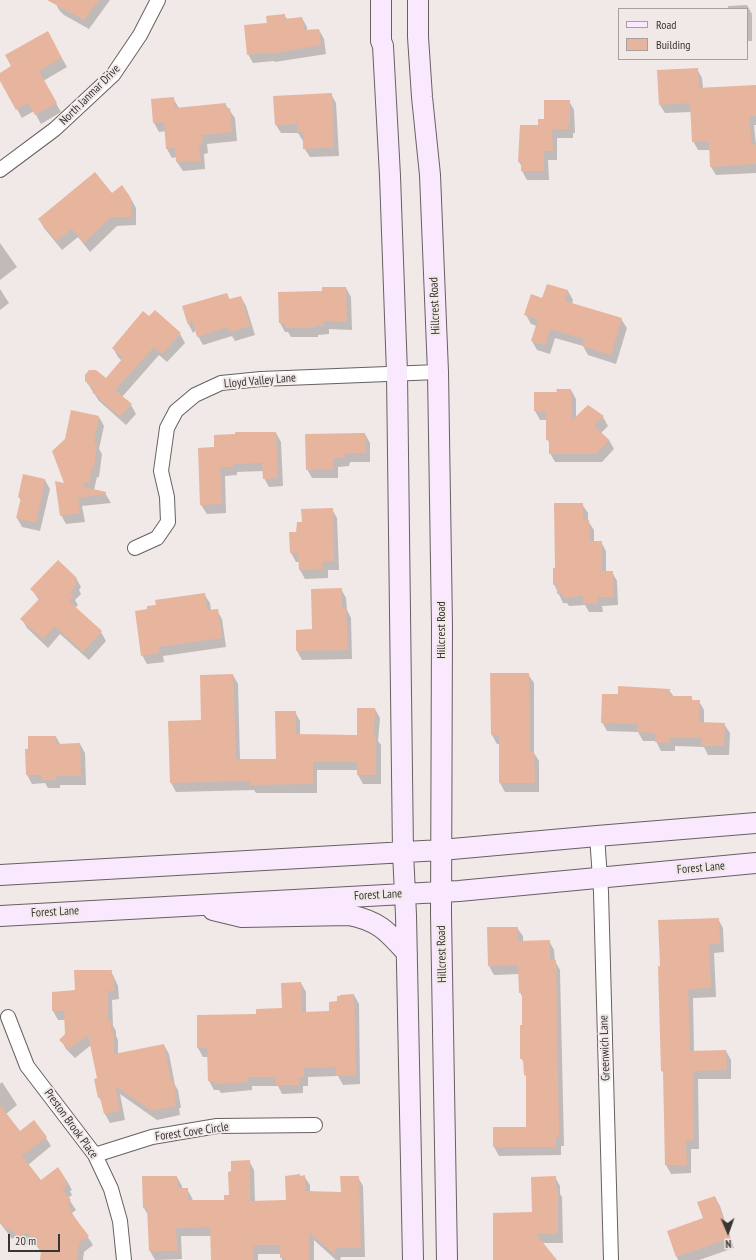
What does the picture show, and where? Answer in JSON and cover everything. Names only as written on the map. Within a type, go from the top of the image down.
[{"type":"main road","points":[[381,0],[381,41],[383,46],[390,176],[397,373],[403,852],[407,953],[413,1260]]},
{"type":"main road","name":"Hillcrest Road","points":[[418,0],[418,37],[422,96],[430,175],[438,372],[442,626],[441,892],[447,1260]]},
{"type":"main road","points":[[0,875],[441,850],[756,823]]},
{"type":"main road","name":"Forest Lane","points":[[0,916],[190,904],[441,892],[756,863]]},
{"type":"main road","points":[[190,904],[242,917],[349,915],[365,918],[379,925],[407,953]]},
{"type":"street","name":"North Janmar Drive","points":[[0,170],[55,129],[113,75],[140,34],[158,0]]},
{"type":"street","name":"Lloyd Valley Lane","points":[[135,548],[157,538],[168,522],[167,497],[161,471],[167,428],[176,411],[195,395],[221,383],[261,379],[438,372]]},
{"type":"street","name":"Greenwich Lane","points":[[597,836],[600,877],[611,1260]]},
{"type":"street","name":"Preston Brook Place","points":[[8,1017],[27,1066],[96,1155],[111,1188],[120,1221],[124,1260]]},
{"type":"street","name":"Forest Cove Circle","points":[[96,1155],[152,1137],[217,1126],[315,1125]]},
{"type":"building","points":[[47,0],[99,0],[84,20]]},
{"type":"building","points":[[285,14],[285,19],[302,17],[304,30],[319,29],[321,45],[269,54],[269,52],[247,55],[244,25],[267,23],[266,16]]},
{"type":"building","points":[[48,31],[62,58],[39,71],[57,103],[35,115],[28,103],[16,110],[0,81],[0,73],[11,66],[5,55]]},
{"type":"building","points":[[698,68],[699,88],[756,85],[756,116],[749,116],[752,145],[756,144],[756,164],[710,167],[709,141],[692,142],[690,103],[659,105],[657,70]]},
{"type":"building","points":[[332,93],[334,147],[303,149],[303,132],[297,132],[297,124],[275,125],[273,96]]},
{"type":"building","points":[[174,97],[175,108],[226,103],[226,109],[230,108],[232,132],[202,135],[203,144],[199,145],[201,161],[176,162],[175,148],[166,149],[164,122],[153,123],[151,99]]},
{"type":"building","points":[[544,100],[570,100],[569,129],[552,129],[553,151],[544,151],[544,171],[521,171],[521,162],[518,162],[520,125],[538,125],[538,119],[544,119]]},
{"type":"building","points":[[95,172],[112,193],[122,185],[131,198],[131,217],[111,217],[84,243],[72,229],[56,241],[38,219]]},
{"type":"building","points":[[547,284],[568,290],[565,301],[622,318],[611,355],[582,346],[584,339],[550,329],[545,345],[531,341],[538,319],[524,315],[531,294],[542,298]]},
{"type":"building","points":[[322,287],[346,287],[347,322],[324,321],[324,326],[314,326],[314,328],[285,328],[285,323],[279,323],[278,292],[322,291]]},
{"type":"building","points":[[227,293],[229,299],[241,296],[250,326],[229,332],[227,327],[197,337],[192,320],[188,325],[182,306]]},
{"type":"building","points":[[155,310],[181,333],[162,354],[154,347],[115,390],[132,404],[120,417],[92,392],[95,390],[85,381],[85,375],[89,370],[96,370],[106,378],[123,358],[112,348],[143,311],[149,316]]},
{"type":"building","points":[[556,389],[571,389],[572,420],[588,405],[604,416],[594,425],[609,440],[596,454],[549,454],[549,440],[546,440],[546,411],[534,411],[534,392],[557,392]]},
{"type":"building","points":[[71,410],[99,416],[94,443],[97,444],[94,469],[92,468],[89,483],[83,482],[84,487],[106,492],[106,494],[78,498],[80,513],[60,516],[55,481],[64,483],[52,451],[65,439]]},
{"type":"building","points":[[235,432],[276,432],[278,478],[263,479],[262,463],[233,464],[233,467],[220,467],[222,504],[200,505],[198,448],[214,447],[214,435],[235,434]]},
{"type":"building","points":[[365,433],[366,453],[345,453],[345,458],[333,458],[333,469],[306,470],[305,434]]},
{"type":"building","points":[[23,474],[45,479],[36,523],[16,518],[21,498],[18,497]]},
{"type":"building","points":[[554,503],[583,503],[583,520],[589,520],[590,541],[602,541],[602,571],[613,571],[613,597],[598,597],[598,603],[583,604],[583,596],[563,598],[563,594],[557,594],[557,584],[553,585],[553,568],[555,568]]},
{"type":"building","points":[[333,508],[334,561],[323,561],[323,569],[299,570],[298,553],[290,553],[289,532],[296,532],[297,522],[302,522],[301,509]]},
{"type":"building","points":[[58,560],[77,578],[74,581],[77,584],[70,592],[74,596],[69,601],[102,631],[83,652],[55,626],[43,639],[20,619],[40,598],[30,589]]},
{"type":"building","points":[[342,588],[342,608],[346,608],[348,650],[296,651],[296,630],[312,629],[311,589]]},
{"type":"building","points":[[205,593],[207,610],[218,609],[222,638],[158,647],[159,653],[141,656],[135,611],[147,609],[147,606],[156,605],[155,600]]},
{"type":"building","points":[[490,673],[529,673],[530,751],[534,751],[535,783],[499,783],[499,735],[491,735]]},
{"type":"building","points":[[233,674],[236,759],[276,759],[275,711],[296,711],[296,734],[357,735],[357,708],[375,708],[374,735],[376,735],[376,775],[357,775],[357,762],[313,762],[313,784],[250,785],[250,781],[170,783],[168,721],[201,720],[200,675]]},
{"type":"building","points":[[618,686],[670,689],[670,696],[692,696],[691,700],[700,700],[699,722],[725,723],[724,746],[702,746],[702,738],[670,738],[670,743],[655,742],[655,733],[637,732],[637,724],[601,723],[602,694],[618,694]]},
{"type":"building","points":[[28,736],[56,736],[56,744],[80,743],[81,776],[56,776],[56,780],[42,780],[42,775],[26,775],[25,749],[28,749]]},
{"type":"building","points":[[719,918],[720,944],[709,944],[711,988],[688,989],[690,1051],[726,1050],[727,1070],[693,1071],[694,1140],[686,1141],[687,1165],[665,1165],[663,1071],[661,1071],[658,966],[660,966],[658,920]]},
{"type":"building","points":[[487,927],[518,927],[518,941],[550,940],[550,960],[556,960],[559,1137],[556,1137],[556,1147],[493,1147],[493,1127],[526,1127],[526,1075],[524,1075],[523,1059],[520,1059],[522,993],[519,993],[518,965],[488,966]]},
{"type":"building","points":[[74,970],[112,970],[111,976],[114,976],[114,991],[108,991],[108,1021],[111,1021],[111,1030],[113,1030],[114,1054],[164,1044],[171,1081],[173,1080],[177,1099],[174,1100],[176,1106],[152,1111],[115,1086],[120,1111],[104,1114],[100,1097],[98,1098],[94,1079],[97,1078],[88,1035],[69,1049],[59,1040],[65,1034],[64,1011],[52,1011],[52,992],[75,990]]},
{"type":"building","points":[[301,982],[302,1012],[329,1011],[329,1002],[337,1001],[337,996],[354,994],[356,1075],[336,1076],[336,1067],[304,1068],[304,1077],[299,1077],[299,1085],[276,1085],[276,1077],[248,1077],[248,1082],[215,1084],[215,1081],[208,1081],[207,1048],[197,1048],[197,1015],[256,1014],[256,1009],[282,1008],[281,983]]},
{"type":"building","points":[[0,1105],[20,1131],[34,1120],[47,1137],[22,1156],[41,1180],[58,1167],[67,1181],[65,1182],[68,1185],[62,1189],[71,1200],[67,1204],[73,1212],[71,1213],[89,1236],[79,1243],[77,1260],[40,1260],[41,1251],[27,1232],[18,1238],[10,1228],[6,1230],[0,1222]]},
{"type":"building","points":[[250,1160],[250,1201],[286,1200],[285,1176],[300,1174],[300,1176],[305,1175],[305,1191],[341,1192],[340,1176],[359,1176],[361,1248],[336,1248],[334,1254],[309,1232],[309,1260],[286,1260],[286,1258],[280,1258],[280,1245],[253,1245],[253,1260],[211,1260],[210,1227],[176,1228],[177,1251],[149,1251],[147,1208],[143,1208],[142,1176],[177,1176],[178,1188],[188,1188],[188,1200],[224,1200],[224,1195],[229,1195],[228,1172],[231,1171],[231,1161]]},
{"type":"building","points":[[556,1176],[556,1187],[558,1187],[558,1234],[536,1234],[557,1260],[493,1260],[493,1213],[532,1212],[531,1177]]},
{"type":"building","points":[[715,1196],[730,1238],[676,1257],[667,1231],[703,1218],[697,1202]]}]
